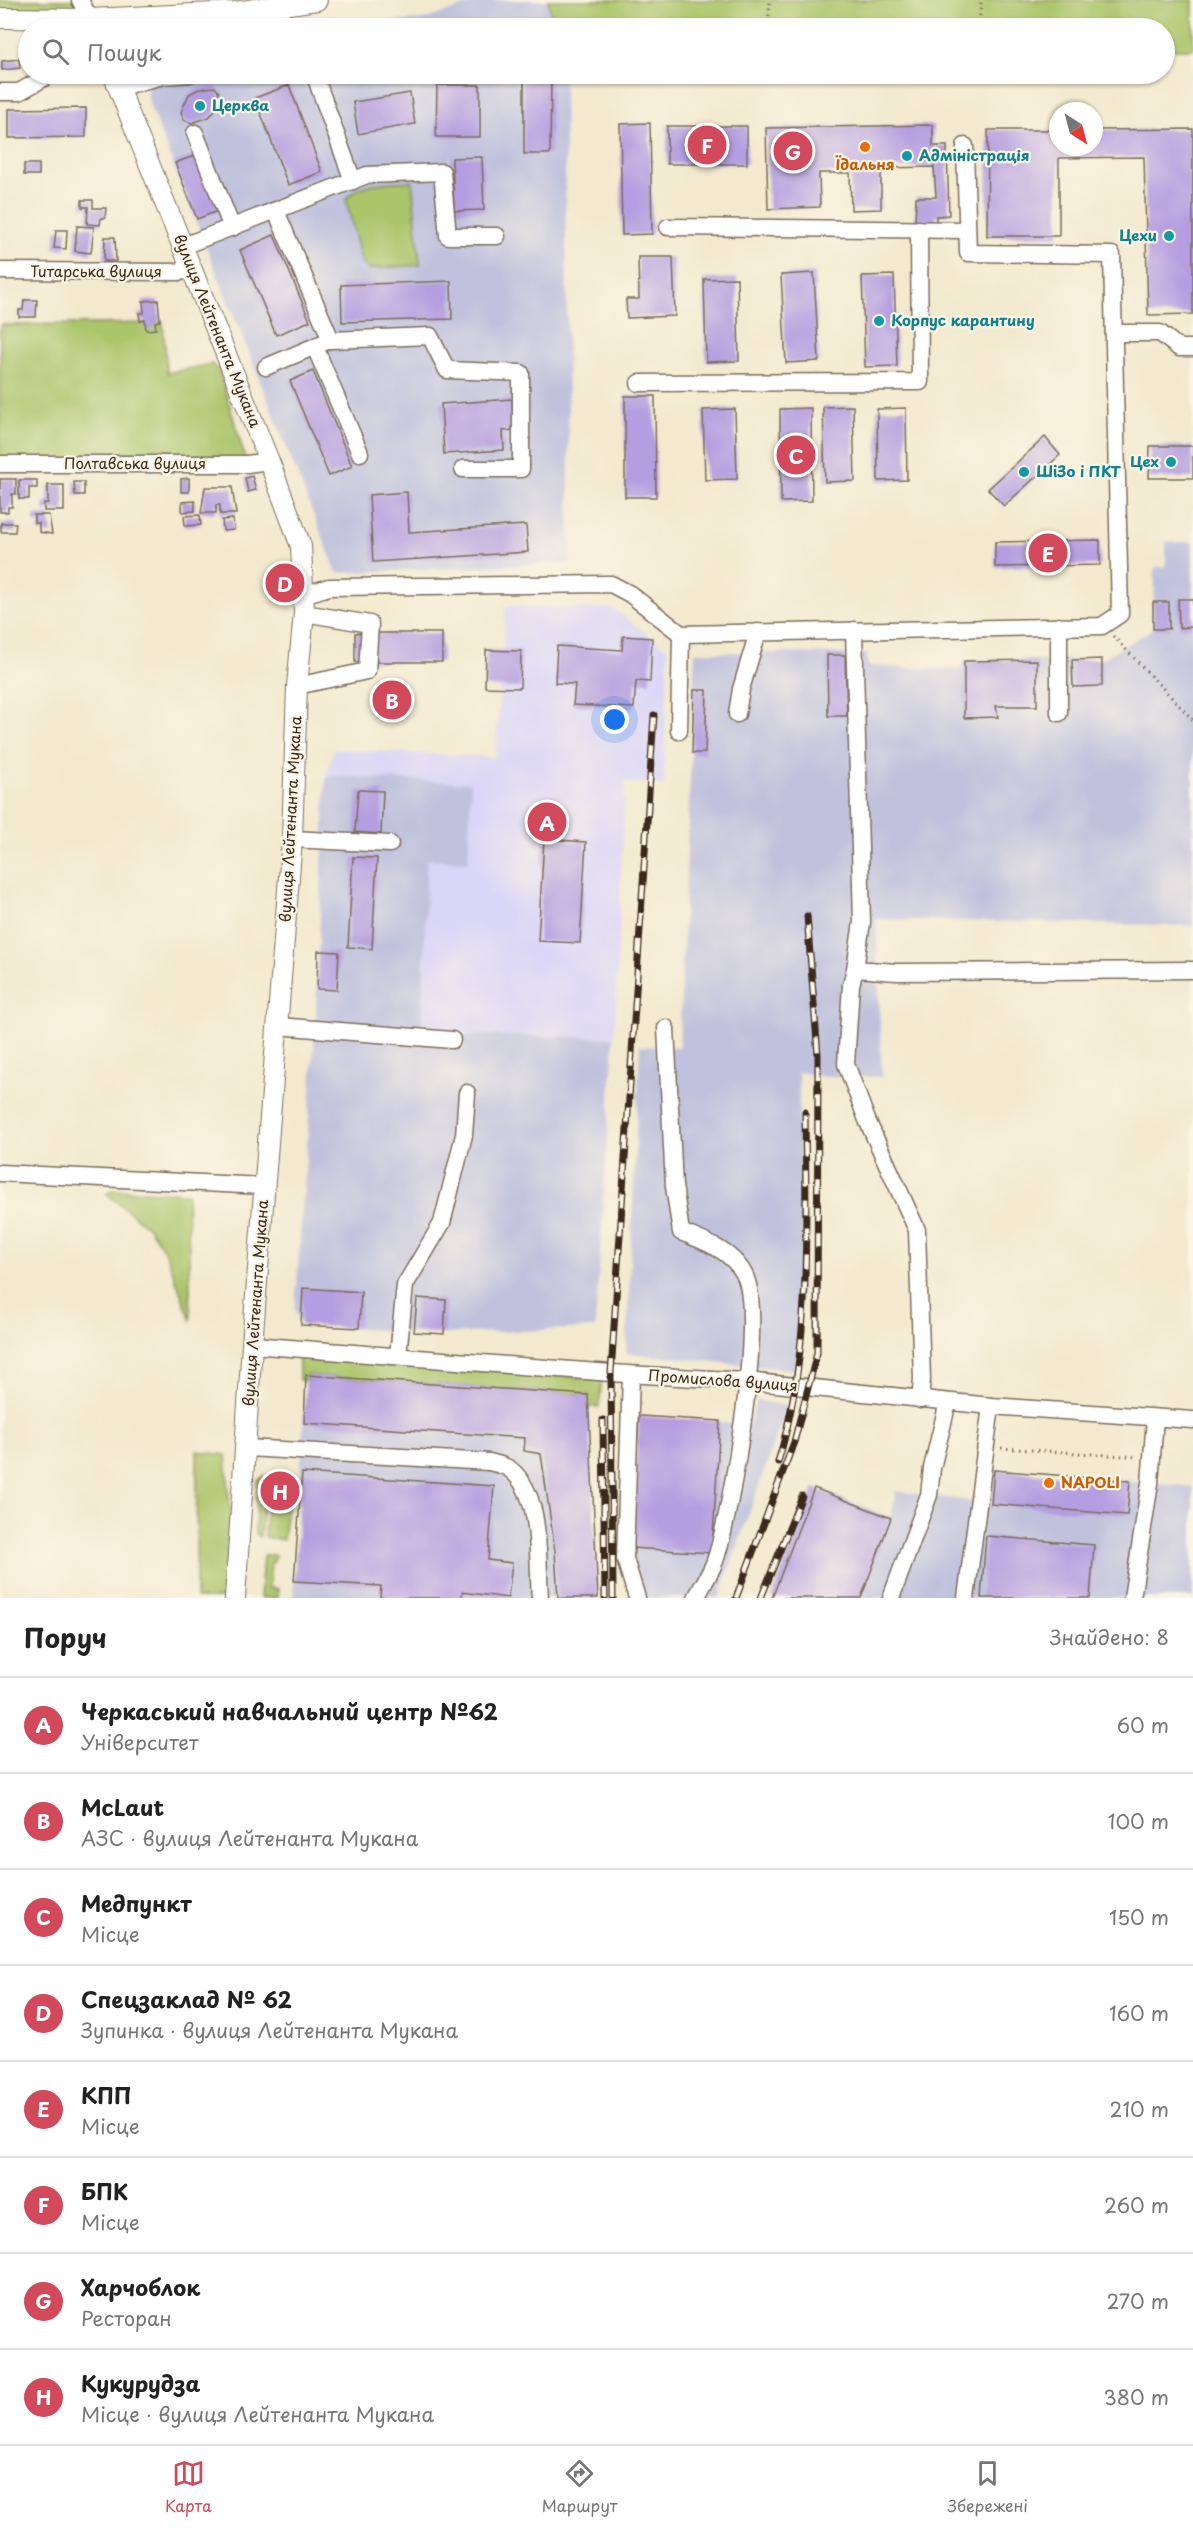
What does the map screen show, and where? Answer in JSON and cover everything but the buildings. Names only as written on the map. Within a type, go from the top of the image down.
[{"type":"main road","points":[[164,18],[235,12],[317,0]]},
{"type":"main road","points":[[0,18],[18,19]]},
{"type":"main road","name":"вулиця Лейтенанта Мукана","points":[[118,84],[301,546],[304,604],[297,686],[292,839],[252,1345],[247,1448],[235,1598]]},
{"type":"street","points":[[80,0],[89,18]]},
{"type":"street","points":[[0,92],[20,92],[34,84]]},
{"type":"street","points":[[318,84],[353,181]]},
{"type":"street","points":[[195,133],[232,228]]},
{"type":"street","points":[[304,604],[329,587],[610,584],[630,594],[681,634],[1102,626],[1120,614],[1121,566],[1112,255],[968,253],[965,146]]},
{"type":"street","points":[[183,246],[367,175],[442,172],[448,236],[497,236]]},
{"type":"street","points":[[276,212],[331,340]]},
{"type":"street","points":[[668,227],[968,230]]},
{"type":"street","points":[[639,382],[920,382],[919,229]]},
{"type":"street","name":"Титарська вулиця","points":[[0,271],[180,272],[192,269]]},
{"type":"street","points":[[1114,333],[1160,333],[1179,348],[1193,348]]},
{"type":"street","points":[[266,368],[331,340],[430,336],[447,370],[521,373],[521,469],[463,469]]},
{"type":"street","points":[[315,347],[360,453]]},
{"type":"street","name":"Полтавська вулиця","points":[[0,464],[247,464],[269,461]]},
{"type":"street","points":[[297,686],[367,671],[370,624],[304,604]]},
{"type":"street","points":[[1059,626],[1059,713]]},
{"type":"street","points":[[854,630],[861,922],[855,969],[850,985],[846,1064],[867,1120],[917,1230],[922,1379],[920,1400]]},
{"type":"street","points":[[737,714],[741,689],[758,632]]},
{"type":"street","points":[[679,731],[681,634]]},
{"type":"street","points":[[292,839],[390,844]]},
{"type":"street","points":[[855,969],[897,972],[1193,970]]},
{"type":"street","points":[[278,1026],[452,1040]]},
{"type":"street","points":[[666,1028],[674,1186],[681,1232],[724,1250],[745,1275],[752,1312],[735,1481],[714,1563],[696,1598]]},
{"type":"street","points":[[398,1356],[405,1285],[442,1223],[464,1135],[467,1093]]},
{"type":"street","points":[[0,1173],[264,1186]]},
{"type":"street","name":"Промислова вулиця","points":[[252,1345],[631,1375],[746,1381],[920,1400],[1193,1420]]},
{"type":"street","points":[[631,1375],[625,1559],[637,1598]]},
{"type":"street","points":[[891,1598],[929,1495],[932,1468],[948,1402]]},
{"type":"street","points":[[966,1598],[991,1406]]},
{"type":"street","points":[[1132,1598],[1152,1459],[1155,1418]]},
{"type":"street","points":[[247,1448],[489,1462],[510,1468],[523,1483],[534,1505],[540,1598]]},
{"type":"path","points":[[769,18],[770,0]]},
{"type":"path","points":[[980,18],[981,0]]},
{"type":"path","points":[[1102,626],[1193,720]]},
{"type":"path","points":[[985,1446],[1152,1459]]},
{"type":"shaded area","points":[[482,0],[548,0],[552,18],[429,18]]},
{"type":"shaded area","points":[[146,84],[564,84],[570,563],[337,573],[149,104]]},
{"type":"shaded area","points":[[1166,542],[1193,542],[1193,926],[876,919],[882,1077],[821,1076],[798,1072],[803,1254],[797,1370],[626,1353],[640,1046],[679,1048],[695,652],[867,654],[868,666],[963,670],[964,661],[1102,659],[1153,629],[1155,567],[1166,567]]},
{"type":"shaded area","points":[[506,606],[614,609],[668,650],[664,785],[625,782],[614,1038],[422,1035],[427,859],[326,776],[334,749],[495,757]]},
{"type":"shaded area","points":[[326,776],[471,783],[468,862],[427,859],[422,1034],[614,1038],[595,1328],[444,1334],[301,1325],[295,1309],[315,1032]]},
{"type":"shaded area","points":[[306,1375],[588,1395],[598,1598],[293,1598]]},
{"type":"shaded area","points":[[757,1400],[787,1406],[719,1598],[631,1598],[631,1548],[639,1416],[749,1425]]},
{"type":"shaded area","points":[[994,1470],[1193,1487],[1193,1598],[772,1598],[814,1488],[891,1518],[896,1491],[991,1504]]},
{"type":"green space","points":[[0,0],[80,0],[89,18],[18,18],[0,18]]},
{"type":"green space","points":[[548,0],[1193,0],[1193,49],[1175,49],[1175,18],[552,18]]},
{"type":"green space","points":[[412,181],[420,265],[368,269],[361,260],[346,199],[359,188],[367,185]]},
{"type":"green space","points":[[163,323],[167,373],[212,364],[219,370],[247,464],[0,464],[0,325]]},
{"type":"green space","points":[[111,1190],[187,1193],[191,1321],[165,1251],[149,1228],[107,1194]]},
{"type":"green space","points":[[299,1355],[602,1379],[599,1407],[587,1407],[588,1395],[306,1375],[306,1381],[299,1380]]},
{"type":"green space","points":[[197,1451],[226,1455],[231,1521],[226,1598],[196,1598]]},
{"type":"green space","points":[[264,1476],[260,1537],[255,1534],[257,1481]]},
{"type":"green space","points":[[269,1482],[290,1482],[283,1540],[264,1537]]},
{"type":"green space","points":[[263,1555],[275,1555],[274,1562],[271,1562],[269,1588],[278,1589],[278,1598],[260,1598]]},
{"type":"railway","points":[[613,1598],[611,1373],[654,715]]},
{"type":"railway","points":[[736,1598],[794,1442],[817,1353],[818,1055],[807,916]]},
{"type":"railway","points":[[778,1462],[789,1419],[802,1333],[806,1245],[805,1112]]},
{"type":"railway","points":[[603,1420],[605,1598]]},
{"type":"railway","points":[[761,1598],[802,1496]]},
{"type":"place","name":"Церква","points":[[200,106]]},
{"type":"place","name":"БПК","points":[[707,145]]},
{"type":"place","name":"Їдальня","points":[[865,147]]},
{"type":"place","name":"Харчоблок","points":[[793,151]]},
{"type":"place","name":"Адміністрація","points":[[907,156]]},
{"type":"place","name":"Цехи","points":[[1169,236]]},
{"type":"place","name":"Корпус карантину","points":[[879,321]]},
{"type":"place","name":"Медпункт","points":[[796,455]]},
{"type":"place","name":"Цех","points":[[1171,462]]},
{"type":"place","name":"ШіЗо і ПКТ","points":[[1024,472]]},
{"type":"place","name":"КПП","points":[[1048,553]]},
{"type":"place","name":"Спецзаклад № 62","points":[[285,583]]},
{"type":"place","name":"McLaut","points":[[392,700]]},
{"type":"place","name":"Черкаський навчальний центр №62","points":[[547,822]]},
{"type":"place","name":"NAPOLI","points":[[1049,1483]]},
{"type":"place","name":"Кукурудза","points":[[280,1491]]}]
